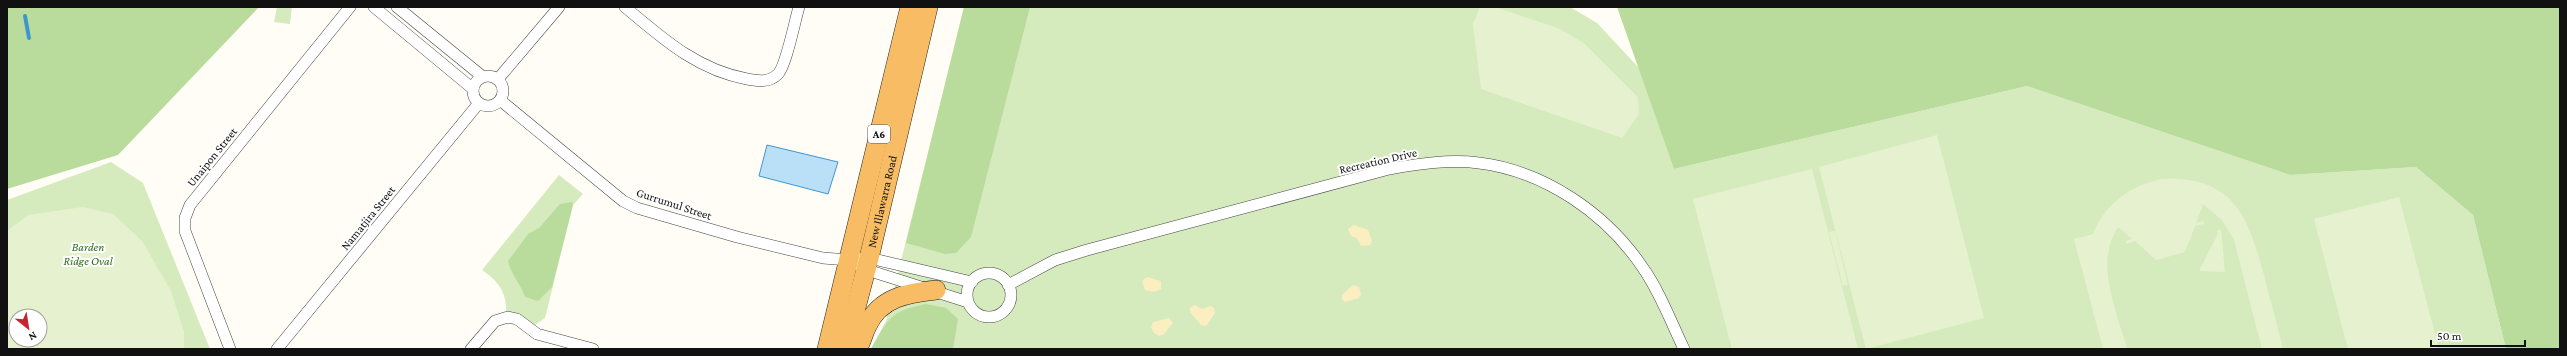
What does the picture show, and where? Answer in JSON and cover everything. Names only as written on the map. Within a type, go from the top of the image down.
[{"type":"highway","name":"New Illawarra Road","points":[[827,349],[910,7]]},
{"type":"highway","name":"New Illawarra Road","points":[[845,349],[868,265],[928,7]]},
{"type":"highway","points":[[857,349],[867,324],[884,304],[908,293],[936,290]]},
{"type":"street","name":"Unaipon Street","points":[[230,349],[185,231],[185,218],[190,205],[350,7]]},
{"type":"street","points":[[374,7],[473,89],[479,103],[488,106],[500,100],[503,92],[498,80]]},
{"type":"street","points":[[397,7],[483,77],[498,80]]},
{"type":"street","points":[[498,80],[559,7]]},
{"type":"street","points":[[625,7],[672,46],[703,65],[742,78],[769,80],[779,73],[782,67],[799,7]]},
{"type":"street","points":[[473,89],[476,82],[483,77]]},
{"type":"street","name":"Gurrumul Street","points":[[500,100],[623,201],[637,208],[737,237],[823,258],[848,260]]},
{"type":"street","name":"Namatjira Street","points":[[277,349],[479,103]]},
{"type":"street","name":"Recreation Drive","points":[[1008,285],[1055,260],[1087,250],[1388,170],[1430,162],[1479,163],[1521,174],[1547,184],[1590,210],[1607,224],[1644,269],[1684,349]]},
{"type":"street","points":[[848,260],[868,265],[972,282]]},
{"type":"street","points":[[868,265],[968,302]]},
{"type":"street","points":[[994,274],[1008,285],[1011,297],[1009,304],[1000,314],[994,316],[981,316],[971,308],[968,302],[968,291],[972,282],[982,275],[994,274]]},
{"type":"street","points":[[471,349],[495,321],[508,317],[518,320],[537,334],[593,349]]},
{"type":"green space","points":[[7,7],[259,7],[118,155],[7,189]]},
{"type":"green space","points":[[277,7],[292,7],[290,24],[274,22]]},
{"type":"green space","points":[[964,7],[1570,7],[1597,23],[1640,69],[1674,169],[2027,86],[2290,175],[2416,167],[2473,215],[2506,349],[871,349],[886,321]]},
{"type":"green space","points":[[964,7],[1030,7],[971,237],[956,253],[945,254],[906,243]]},
{"type":"green space","points":[[1480,7],[1495,7],[1560,29],[1585,44],[1638,97],[1639,114],[1622,138],[1481,89],[1473,24]]},
{"type":"green space","points":[[1617,7],[2560,7],[2560,349],[2506,349],[2473,215],[2416,167],[2290,175],[2027,86],[1674,169]]},
{"type":"green space","points":[[1937,135],[1984,318],[1866,349],[1819,167]]},
{"type":"green space","name":"Barden Ridge Oval","points":[[111,162],[143,183],[210,349],[7,349],[7,200]]},
{"type":"green space","points":[[1812,169],[1858,349],[1732,349],[1693,199]]},
{"type":"green space","points":[[559,175],[583,194],[573,205],[545,318],[535,325],[522,316],[506,311],[503,292],[496,282],[482,270]]},
{"type":"green space","points":[[2161,179],[2185,180],[2205,184],[2221,192],[2234,203],[2251,235],[2258,254],[2283,349],[2262,349],[2234,240],[2222,220],[2203,204],[2196,223],[2203,221],[2204,224],[2195,226],[2185,252],[2156,260],[2135,241],[2126,244],[2126,241],[2132,239],[2118,227],[2111,241],[2108,256],[2108,271],[2113,303],[2127,349],[2103,349],[2074,239],[2093,234],[2104,214],[2120,198],[2139,186]]},
{"type":"green space","points":[[2399,197],[2439,349],[2348,349],[2314,219]]},
{"type":"green space","points":[[572,202],[573,205],[552,287],[538,301],[525,297],[508,261],[528,234],[539,228],[560,204]]},
{"type":"green space","name":"Barden Ridge Oval","points":[[83,207],[113,214],[142,241],[171,291],[184,332],[184,349],[7,349],[7,231],[28,215]]},
{"type":"green space","points":[[2221,229],[2225,272],[2199,271],[2218,234],[2217,231]]},
{"type":"green space","points":[[1835,231],[1848,285],[1843,286],[1829,232]]},
{"type":"green space","points":[[926,304],[946,308],[958,319],[953,349],[871,349],[887,323],[898,313]]},
{"type":"sand","points":[[1354,225],[1368,230],[1372,241],[1370,245],[1361,246],[1357,238],[1351,236],[1348,229]]},
{"type":"sand","points":[[1147,277],[1161,281],[1161,289],[1154,292],[1145,290],[1142,281]]},
{"type":"sand","points":[[1353,285],[1359,287],[1361,294],[1359,298],[1345,302],[1342,299],[1342,295]]},
{"type":"sand","points":[[1195,305],[1202,309],[1210,306],[1214,308],[1215,313],[1206,326],[1201,325],[1190,312],[1190,308]]},
{"type":"sand","points":[[1169,318],[1173,323],[1164,334],[1159,336],[1154,333],[1151,327],[1153,322]]},
{"type":"water","points":[[767,145],[838,162],[828,194],[759,176]]},
{"type":"waterway","points":[[25,16],[29,38]]}]
